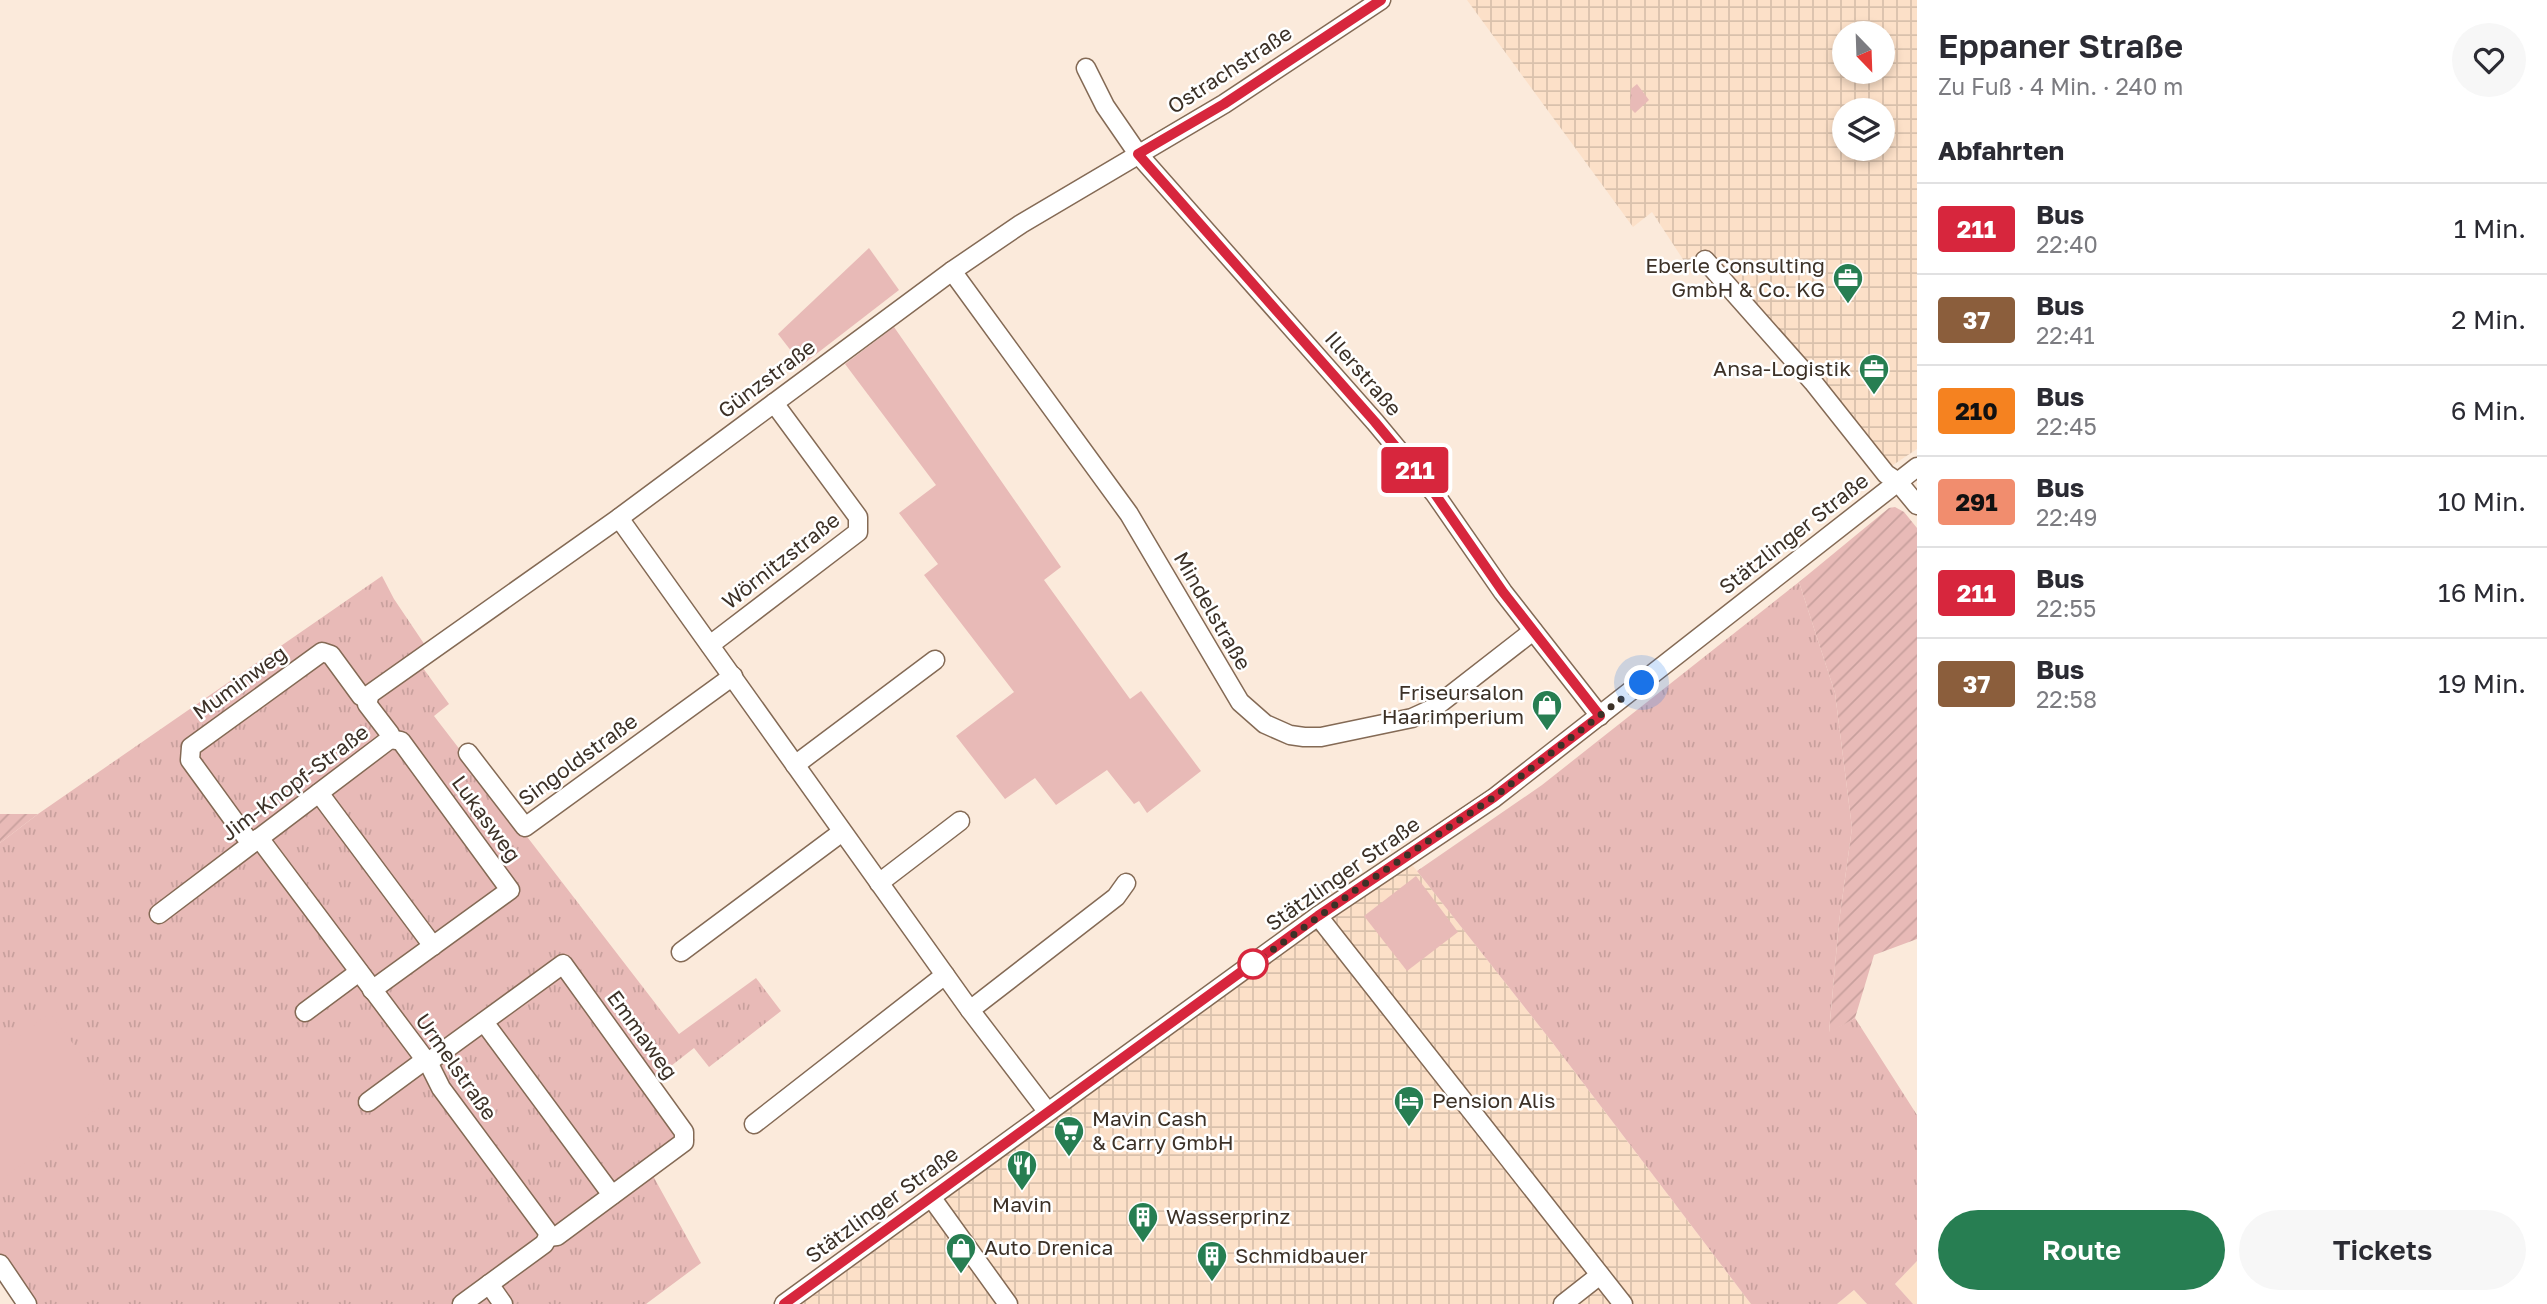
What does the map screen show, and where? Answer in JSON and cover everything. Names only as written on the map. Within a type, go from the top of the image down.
[{"type":"street","name":"Ostrachstraße","points":[[1138,154],[1224,104],[1381,0]]},
{"type":"street","name":"Illerstraße","points":[[1086,68],[1105,106],[1138,154],[1375,422],[1435,494],[1533,631],[1600,716]]},
{"type":"street","name":"Günzstraße","points":[[429,651],[619,518],[952,271],[1021,224],[1138,154]]},
{"type":"street","points":[[1705,260],[1813,382],[1886,474],[1898,482],[1917,505]]},
{"type":"street","name":"Mindelstraße","points":[[952,271],[1129,514],[1240,702],[1265,724],[1290,735],[1321,737],[1412,718],[1434,708],[1533,631]]},
{"type":"street","name":"Wörnitzstraße","points":[[710,645],[858,532],[858,517],[774,403]]},
{"type":"street","name":"Stätzlinger Straße","points":[[784,1304],[1318,916],[1494,797],[1917,467]]},
{"type":"street","points":[[619,518],[944,975],[1047,1111]]},
{"type":"street","name":"Jim-Knopf-Straße","points":[[159,914],[390,739],[390,734],[367,704],[370,694],[429,651]]},
{"type":"street","name":"Muminweg","points":[[255,841],[190,760],[191,747],[321,652],[331,655],[361,696],[368,700]]},
{"type":"street","points":[[795,765],[935,660]]},
{"type":"street","name":"Singoldstraße","points":[[468,753],[524,827],[733,676]]},
{"type":"street","name":"Lukasweg","points":[[372,989],[510,890],[401,741],[390,739]]},
{"type":"street","points":[[319,793],[433,946]]},
{"type":"street","points":[[880,883],[960,821]]},
{"type":"street","points":[[681,951],[842,832]]},
{"type":"street","name":"Urmelstraße","points":[[255,841],[426,1061],[441,1088],[547,1231],[548,1237]]},
{"type":"street","points":[[970,1010],[1116,897],[1126,883]]},
{"type":"street","points":[[1318,916],[1623,1304]]},
{"type":"street","name":"Emmaweg","points":[[368,1102],[563,964],[684,1132],[684,1142],[556,1236],[548,1237]]},
{"type":"street","points":[[305,1012],[359,972]]},
{"type":"street","points":[[754,1124],[944,975]]},
{"type":"street","points":[[484,1022],[612,1195]]},
{"type":"street","points":[[931,1197],[1008,1304]]},
{"type":"street","points":[[463,1304],[544,1244],[548,1237]]},
{"type":"street","points":[[0,1264],[27,1304]]},
{"type":"street","points":[[1563,1304],[1600,1275]]},
{"type":"street","points":[[489,1284],[503,1304]]},
{"type":"shaded area","points":[[1467,0],[1917,0],[1917,449],[1890,467],[1714,280],[1688,267],[1652,212],[1633,227]]},
{"type":"shaded area","points":[[1406,857],[1552,1042],[1751,1304],[784,1304]]},
{"type":"shaded area","points":[[1917,1261],[1917,1304],[1913,1304],[1895,1284]]},
{"type":"shaded area","points":[[1854,1290],[1867,1304],[1837,1304]]},
{"type":"green space","points":[[1637,84],[1649,100],[1635,113],[1630,108],[1631,89]]},
{"type":"green space","points":[[869,248],[899,290],[802,365],[778,334]]},
{"type":"green space","points":[[894,327],[1061,567],[1044,580],[1130,699],[1141,691],[1201,771],[1147,813],[1139,801],[1134,804],[1107,770],[1056,805],[1035,778],[1005,799],[956,736],[1014,692],[924,575],[938,564],[899,513],[936,485],[845,364]]},
{"type":"green space","points":[[1895,507],[1904,512],[1917,528],[1917,939],[1874,955],[1855,1018],[1829,1033],[1839,922],[1852,828],[1835,693],[1799,582],[1889,508]]},
{"type":"green space","points":[[382,576],[394,599],[435,660],[423,668],[449,704],[434,716],[679,1034],[756,978],[781,1011],[709,1067],[694,1048],[653,1080],[695,1140],[652,1174],[701,1263],[646,1304],[32,1304],[0,1256],[0,843]]},
{"type":"green space","points":[[1799,582],[1835,693],[1852,828],[1839,922],[1829,1032],[1855,1018],[1917,1115],[1917,1261],[1895,1284],[1913,1304],[1867,1304],[1854,1290],[1837,1304],[1751,1304],[1552,1042],[1417,871],[1542,785]]},
{"type":"green space","points":[[0,814],[38,814],[0,843]]},
{"type":"green space","points":[[1416,876],[1458,932],[1407,971],[1364,916]]},
{"type":"green space","points":[[50,1013],[113,1097],[0,1181],[0,1051]]},
{"type":"bus line","name":"211","points":[[784,1304],[1318,916],[1494,797],[1600,716],[1503,592],[1435,494],[1375,422],[1138,154],[1224,104],[1381,0]]},
{"type":"place","name":"Eberle Consulting GmbH & Co. KG","points":[[1848,305]]},
{"type":"place","name":"Ansa-Logistik","points":[[1874,396]]},
{"type":"place","name":"Friseursalon Haarimperium","points":[[1547,732]]},
{"type":"place","name":"Pension Alis","points":[[1409,1128]]},
{"type":"place","name":"Mavin Cash & Carry GmbH","points":[[1069,1158]]},
{"type":"place","name":"Mavin","points":[[1022,1192]]},
{"type":"place","name":"Wasserprinz","points":[[1143,1244]]},
{"type":"place","name":"Auto Drenica","points":[[961,1275]]},
{"type":"place","name":"Schmidbauer","points":[[1212,1283]]},
{"type":"route","points":[[1253,964],[1318,916],[1494,797],[1642,683]]}]
